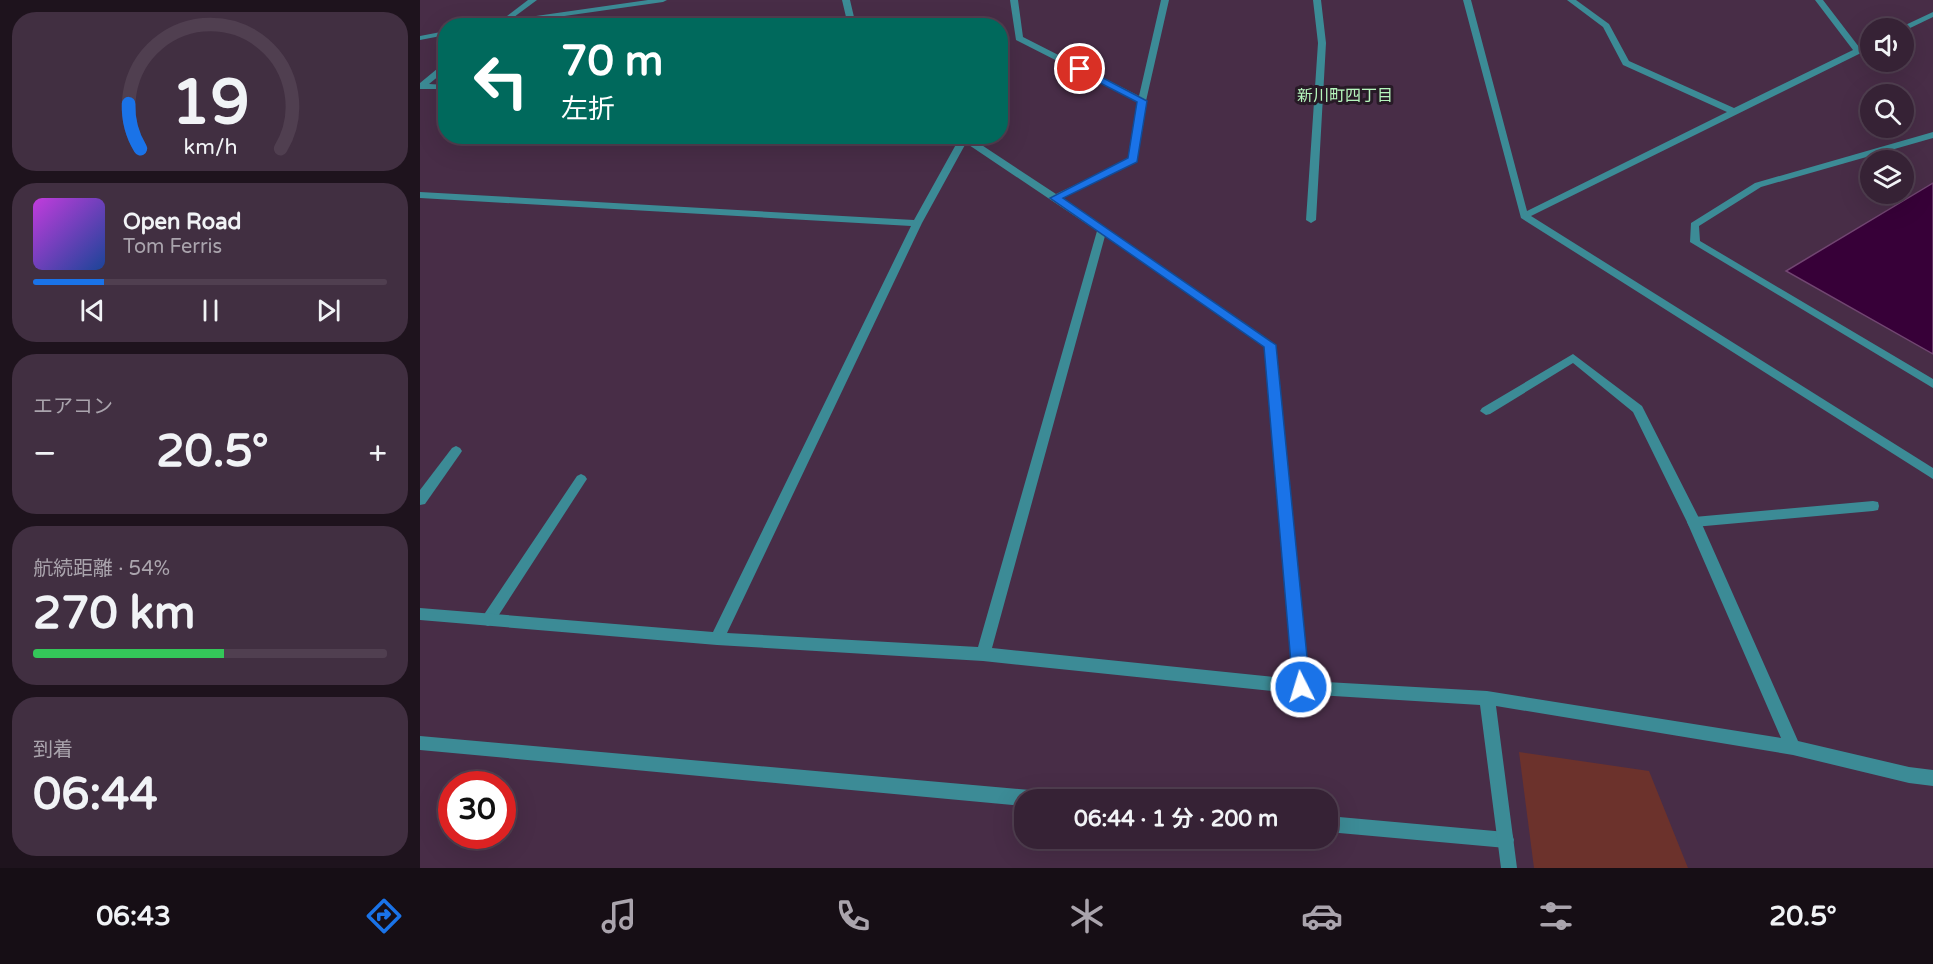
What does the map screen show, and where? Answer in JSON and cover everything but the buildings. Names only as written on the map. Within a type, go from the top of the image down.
[{"type":"street","points":[[508,18],[533,0]]},
{"type":"street","points":[[540,18],[663,0]]},
{"type":"street","points":[[846,0],[849,18]]},
{"type":"street","points":[[1014,0],[1019,38],[1142,101]]},
{"type":"street","points":[[1056,198],[1133,160],[1142,101],[1165,0]]},
{"type":"street","points":[[1311,220],[1322,43],[1317,0]]},
{"type":"street","points":[[1467,0],[1524,216],[1933,474]]},
{"type":"street","points":[[1571,0],[1606,26],[1626,63],[1735,112]]},
{"type":"street","points":[[1524,216],[1858,51],[1819,0]]},
{"type":"street","points":[[1914,23],[1933,14]]},
{"type":"street","points":[[420,38],[438,35]]},
{"type":"street","points":[[420,87],[438,72]]},
{"type":"street","points":[[420,87],[438,87]]},
{"type":"street","points":[[1933,135],[1758,185],[1694,225],[1695,242],[1933,384]]},
{"type":"street","points":[[717,639],[917,223],[958,144]]},
{"type":"street","points":[[973,144],[1056,198],[1270,345],[1301,687]]},
{"type":"street","points":[[420,195],[917,223]]},
{"type":"street","points":[[982,654],[1102,230]]},
{"type":"street","points":[[1486,411],[1573,358],[1638,409],[1694,522],[1794,747]]},
{"type":"street","points":[[420,500],[456,451]]},
{"type":"street","points":[[488,620],[581,479]]},
{"type":"street","points":[[1694,522],[1873,506]]},
{"type":"street","points":[[420,614],[717,639],[982,654],[1301,687],[1487,698],[1794,747],[1909,775],[1933,778]]},
{"type":"street","points":[[1487,698],[1509,868]]},
{"type":"street","points":[[420,743],[1014,797]]},
{"type":"street","points":[[1338,825],[1506,840]]},
{"type":"shaded area","points":[[1933,183],[1933,354],[1786,271],[1898,204],[1914,204],[1914,194]]},
{"type":"shaded area","points":[[1519,752],[1649,771],[1688,868],[1534,868]]},
{"type":"district","name":"新川町四丁目","points":[[1345,96]]},
{"type":"route","points":[[1080,69],[1142,101],[1133,160],[1056,198],[1270,345],[1301,687]]}]
